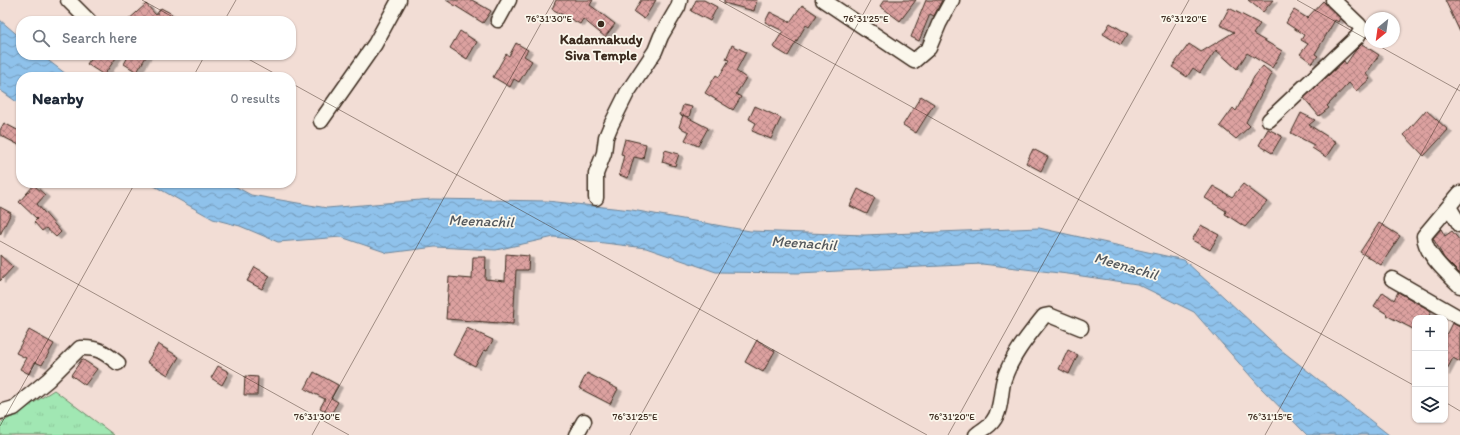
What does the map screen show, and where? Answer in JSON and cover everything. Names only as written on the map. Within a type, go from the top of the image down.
[{"type":"street","points":[[68,0],[84,16]]},
{"type":"street","points":[[321,121],[375,44],[399,0]]},
{"type":"street","points":[[498,20],[509,0]]},
{"type":"street","points":[[596,198],[596,174],[604,152],[609,131],[627,93],[655,51],[661,36],[678,8],[680,0]]},
{"type":"street","points":[[823,0],[914,61],[929,48],[939,24],[952,0]]},
{"type":"street","points":[[1269,120],[1357,37],[1362,29],[1359,24],[1333,0]]},
{"type":"street","points":[[1460,193],[1424,236],[1425,242],[1439,264],[1460,286]]},
{"type":"street","points":[[1449,208],[1460,225]]},
{"type":"street","points":[[1392,279],[1460,318]]},
{"type":"street","points":[[976,435],[993,421],[997,414],[1004,379],[1012,362],[1025,340],[1044,316],[1049,315],[1081,328]]},
{"type":"street","points":[[0,412],[14,408],[48,380],[80,348],[91,347],[103,351],[118,363]]},
{"type":"street","points":[[576,435],[584,421]]},
{"type":"green space","points":[[54,390],[114,435],[0,435],[0,424]]},
{"type":"water","points":[[0,20],[16,34],[16,60],[48,60],[63,72],[16,72],[16,101],[0,90]]},
{"type":"water","name":"Meenachil","points":[[158,188],[238,188],[251,195],[327,208],[432,199],[547,201],[632,210],[750,231],[864,235],[1039,228],[1184,260],[1281,350],[1389,435],[1307,435],[1261,388],[1194,312],[1137,284],[982,264],[798,273],[716,272],[646,248],[554,237],[496,250],[435,247],[388,253],[341,237],[278,242],[240,226],[213,219]]},
{"type":"building","points":[[446,0],[472,0],[491,11],[483,23]]},
{"type":"building","points":[[556,0],[593,0],[590,5],[615,24],[605,37],[583,19],[580,24],[552,9]]},
{"type":"building","points":[[641,0],[656,0],[644,19],[634,12]]},
{"type":"building","points":[[696,0],[704,0],[717,7],[710,21],[691,11]]},
{"type":"building","points":[[724,0],[757,0],[754,11],[724,3]]},
{"type":"building","points":[[884,0],[916,0],[900,21],[880,6]]},
{"type":"building","points":[[926,0],[942,0],[934,16],[930,14],[919,41],[911,37]]},
{"type":"building","points":[[1248,0],[1273,0],[1263,12]]},
{"type":"building","points":[[1445,0],[1460,0],[1460,32]]},
{"type":"building","points":[[1323,1],[1340,18],[1338,22],[1335,20],[1315,54],[1318,56],[1312,63],[1300,54],[1308,44],[1301,40],[1304,35],[1286,23],[1294,10],[1307,18]]},
{"type":"building","points":[[146,4],[156,15],[161,8],[172,14],[171,16],[133,16]]},
{"type":"building","points":[[802,5],[817,15],[809,27],[806,25],[788,56],[773,47],[783,31],[765,22],[770,12],[790,22]]},
{"type":"building","points":[[1229,8],[1260,24],[1253,34],[1282,51],[1272,68],[1247,53],[1237,69],[1216,50],[1200,73],[1193,68],[1187,77],[1172,67],[1189,44],[1201,52],[1234,32],[1220,25]]},
{"type":"building","points":[[1110,23],[1128,34],[1121,45],[1103,34]]},
{"type":"building","points":[[460,31],[477,42],[467,59],[450,48]]},
{"type":"building","points":[[516,43],[528,50],[524,56],[532,61],[519,82],[514,79],[510,87],[493,77],[506,54],[509,56]]},
{"type":"building","points":[[1362,44],[1364,45],[1364,48],[1368,48],[1379,55],[1366,74],[1370,79],[1356,91],[1349,83],[1327,106],[1329,108],[1319,116],[1304,98],[1344,61],[1346,64]]},
{"type":"building","points":[[732,45],[746,52],[736,71],[746,78],[736,94],[741,97],[733,110],[705,93],[716,75],[719,77],[729,60],[726,59]]},
{"type":"building","points":[[90,60],[114,60],[106,72],[99,72],[87,64]]},
{"type":"building","points":[[126,60],[144,60],[137,72],[124,64]]},
{"type":"building","points":[[1263,66],[1272,74],[1246,122],[1250,126],[1236,139],[1220,126],[1233,108],[1236,111],[1254,77]]},
{"type":"building","points":[[921,96],[934,104],[916,133],[903,125]]},
{"type":"building","points":[[683,105],[692,107],[689,117],[680,115]]},
{"type":"building","points":[[755,106],[781,118],[771,139],[752,131],[756,123],[749,119]]},
{"type":"building","points":[[1426,110],[1448,130],[1424,156],[1404,135]]},
{"type":"building","points":[[1301,113],[1315,120],[1309,125],[1336,142],[1326,157],[1312,148],[1314,145],[1291,133]]},
{"type":"building","points":[[683,115],[708,128],[698,146],[685,140],[689,132],[679,127]]},
{"type":"building","points":[[4,123],[16,129],[16,143],[0,135],[0,130]]},
{"type":"building","points":[[1268,129],[1282,136],[1272,153],[1259,145]]},
{"type":"building","points":[[625,139],[646,144],[643,159],[634,157],[628,178],[619,175],[624,155],[621,154]]},
{"type":"building","points":[[1033,149],[1048,157],[1041,171],[1026,163]]},
{"type":"building","points":[[665,150],[679,154],[675,166],[662,162]]},
{"type":"building","points":[[1243,184],[1267,202],[1245,227],[1225,214],[1226,211],[1205,198],[1213,186],[1232,197]]},
{"type":"building","points":[[31,188],[37,188],[45,195],[37,204],[61,232],[56,237],[46,228],[42,231],[34,222],[37,219],[19,202]]},
{"type":"building","points":[[858,189],[875,198],[867,214],[850,206]]},
{"type":"building","points":[[0,207],[11,213],[0,235]]},
{"type":"building","points":[[1379,223],[1400,236],[1381,265],[1360,252]]},
{"type":"building","points":[[1201,225],[1219,235],[1210,250],[1192,240]]},
{"type":"building","points":[[1441,229],[1445,236],[1452,231],[1460,241],[1460,274],[1444,258],[1433,238]]},
{"type":"building","points":[[506,254],[529,256],[528,270],[516,270],[513,324],[446,319],[449,277],[472,279],[473,257],[486,257],[485,279],[505,281]]},
{"type":"building","points":[[0,255],[13,267],[0,281]]},
{"type":"building","points":[[255,267],[270,276],[262,289],[247,281]]},
{"type":"building","points":[[1383,292],[1394,300],[1398,292],[1431,311],[1429,315],[1412,315],[1412,328],[1386,315],[1387,314],[1374,306]]},
{"type":"building","points":[[1452,323],[1460,327],[1460,362],[1453,358],[1448,367],[1448,351],[1448,331]]},
{"type":"building","points":[[467,328],[493,340],[487,351],[484,350],[475,366],[453,355]]},
{"type":"building","points":[[29,330],[54,344],[42,365],[35,362],[29,374],[20,369],[26,358],[16,353]]},
{"type":"building","points":[[757,340],[775,351],[763,372],[745,362]]},
{"type":"building","points":[[158,344],[179,357],[168,375],[147,362]]},
{"type":"building","points":[[1068,350],[1078,355],[1069,374],[1059,369]]},
{"type":"building","points":[[82,359],[97,369],[85,385],[71,375]]},
{"type":"building","points":[[218,366],[229,372],[222,385],[211,378]]},
{"type":"building","points":[[314,372],[338,385],[331,398],[338,402],[331,414],[320,408],[325,399],[305,389]]},
{"type":"building","points":[[587,373],[618,389],[610,404],[579,388]]},
{"type":"building","points":[[245,376],[258,377],[257,395],[244,395]]},
{"type":"place","name":"Kadannakudy Siva Temple","points":[[601,24]]}]
